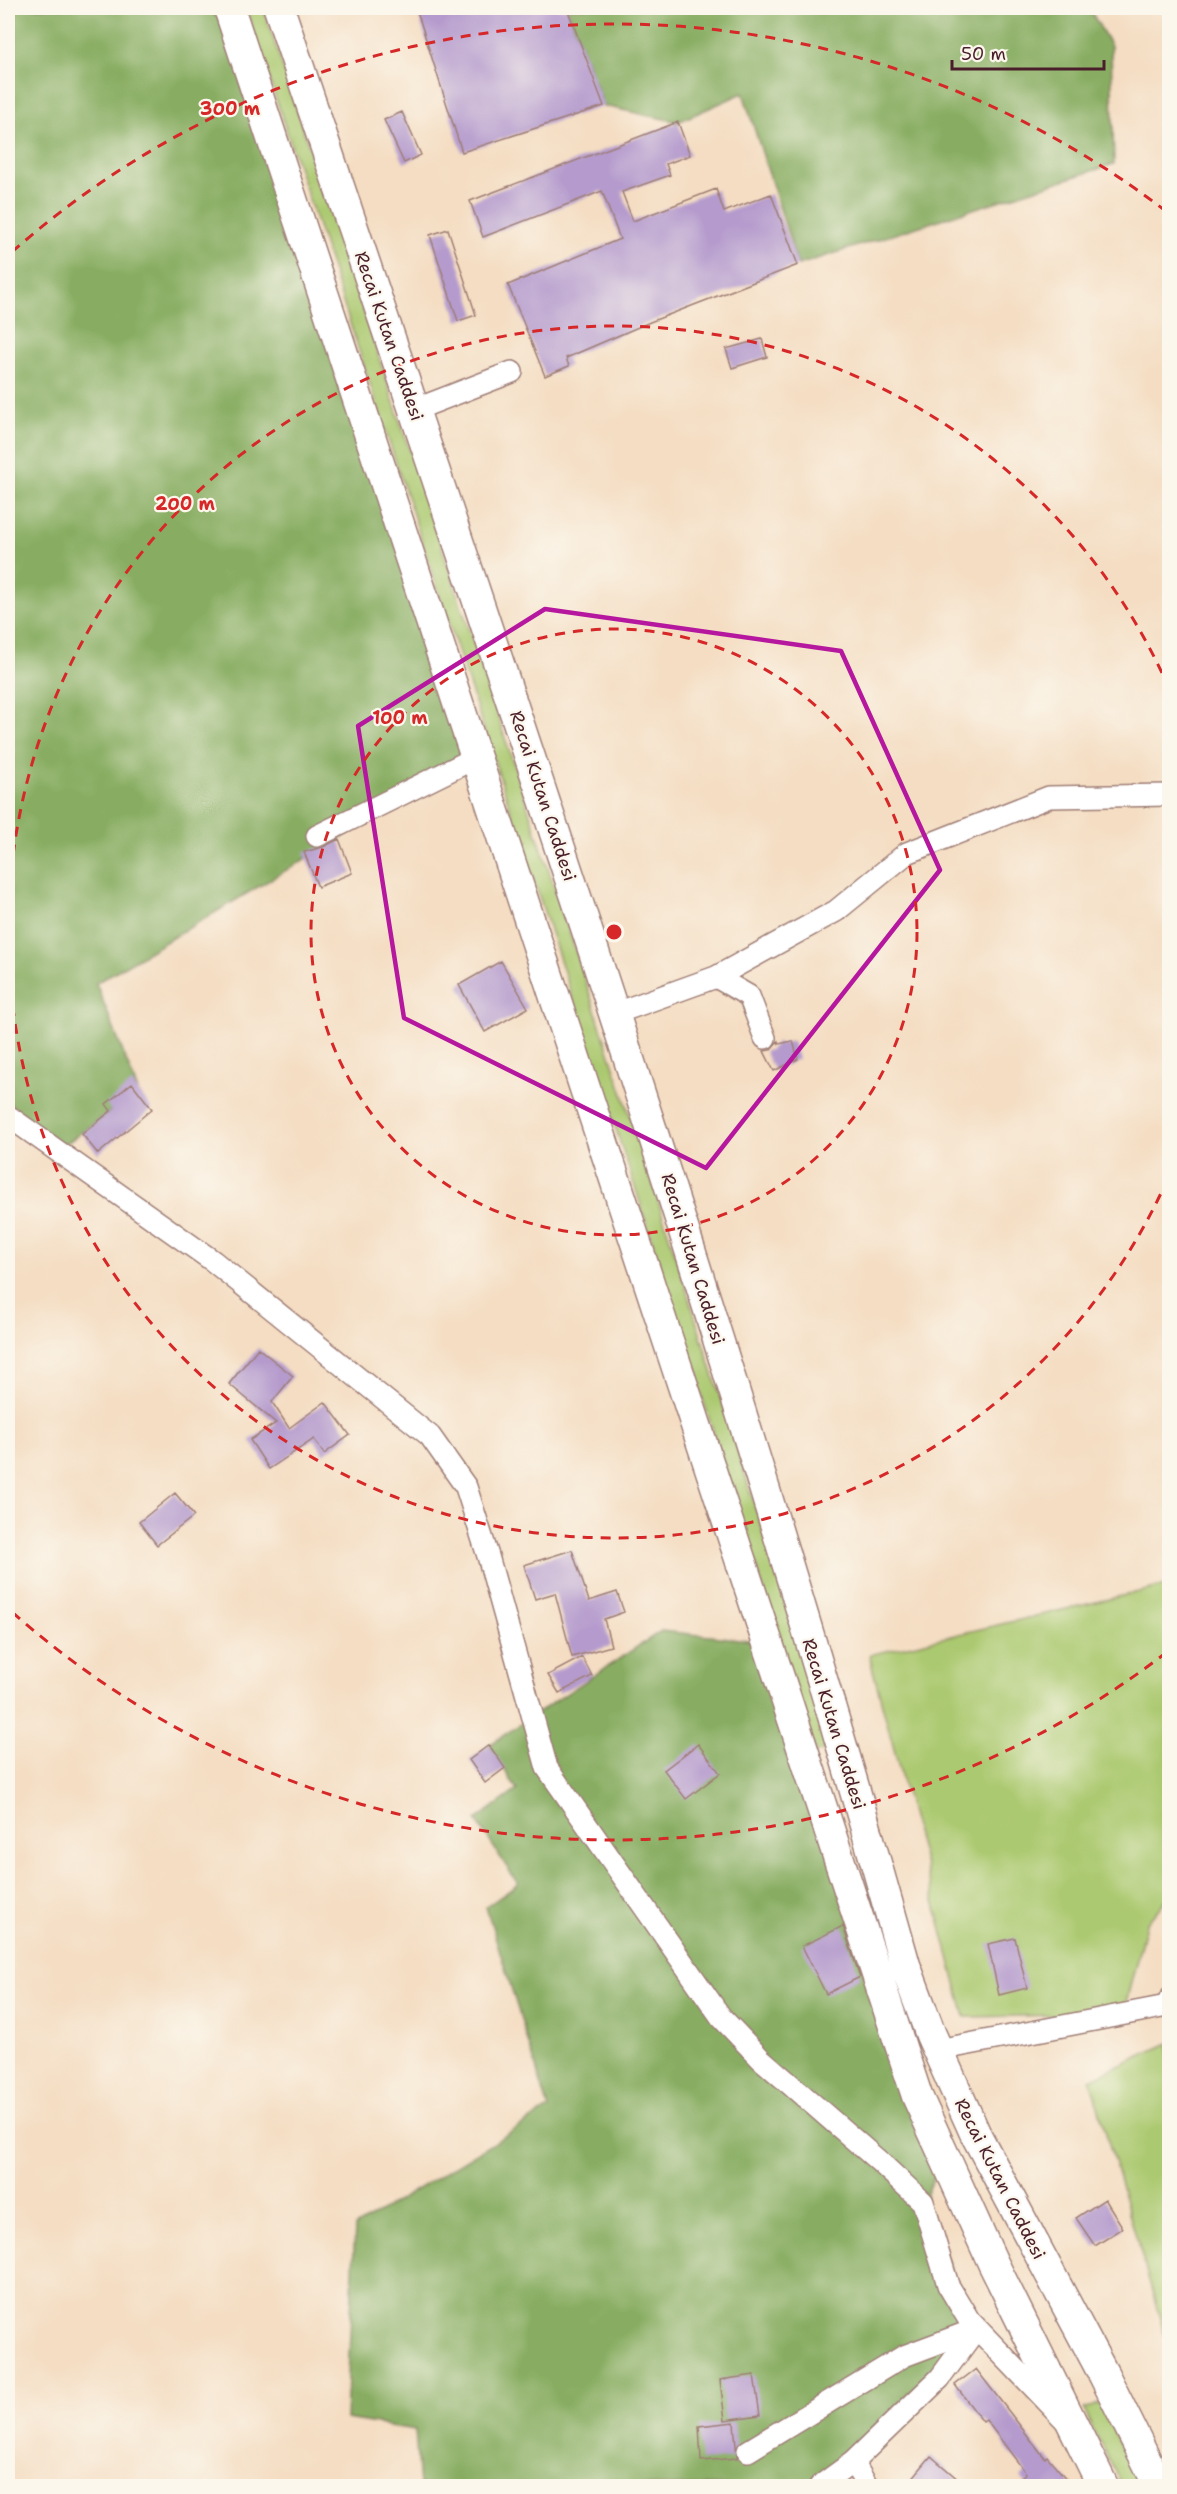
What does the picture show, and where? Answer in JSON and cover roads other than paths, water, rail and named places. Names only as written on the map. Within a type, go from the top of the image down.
[{"type":"main road","name":"Recai Kutan Caddesi","points":[[229,8],[917,2096],[958,2190],[1103,2487]]},
{"type":"main road","name":"Recai Kutan Caddesi","points":[[279,8],[616,1013],[753,1454],[905,1965],[938,2050],[1002,2186],[1099,2365],[1159,2487]]},
{"type":"street","points":[[414,410],[512,372]]},
{"type":"street","points":[[317,836],[477,758]]},
{"type":"street","points":[[616,1013],[716,977],[836,911],[907,853],[1049,797],[1170,795]]},
{"type":"street","points":[[716,977],[749,996],[765,1038]]},
{"type":"street","points":[[8,1116],[213,1261],[430,1436],[466,1487],[488,1556],[547,1768],[721,2017],[761,2059],[923,2202],[948,2285],[976,2329],[1077,2432]]},
{"type":"street","points":[[938,2050],[1167,2006],[1170,1999]]},
{"type":"street","points":[[748,2451],[904,2356],[976,2329]]},
{"type":"street","points":[[820,2487],[853,2462],[940,2379],[976,2329]]},
{"type":"street","points":[[853,2462],[867,2487]]}]
